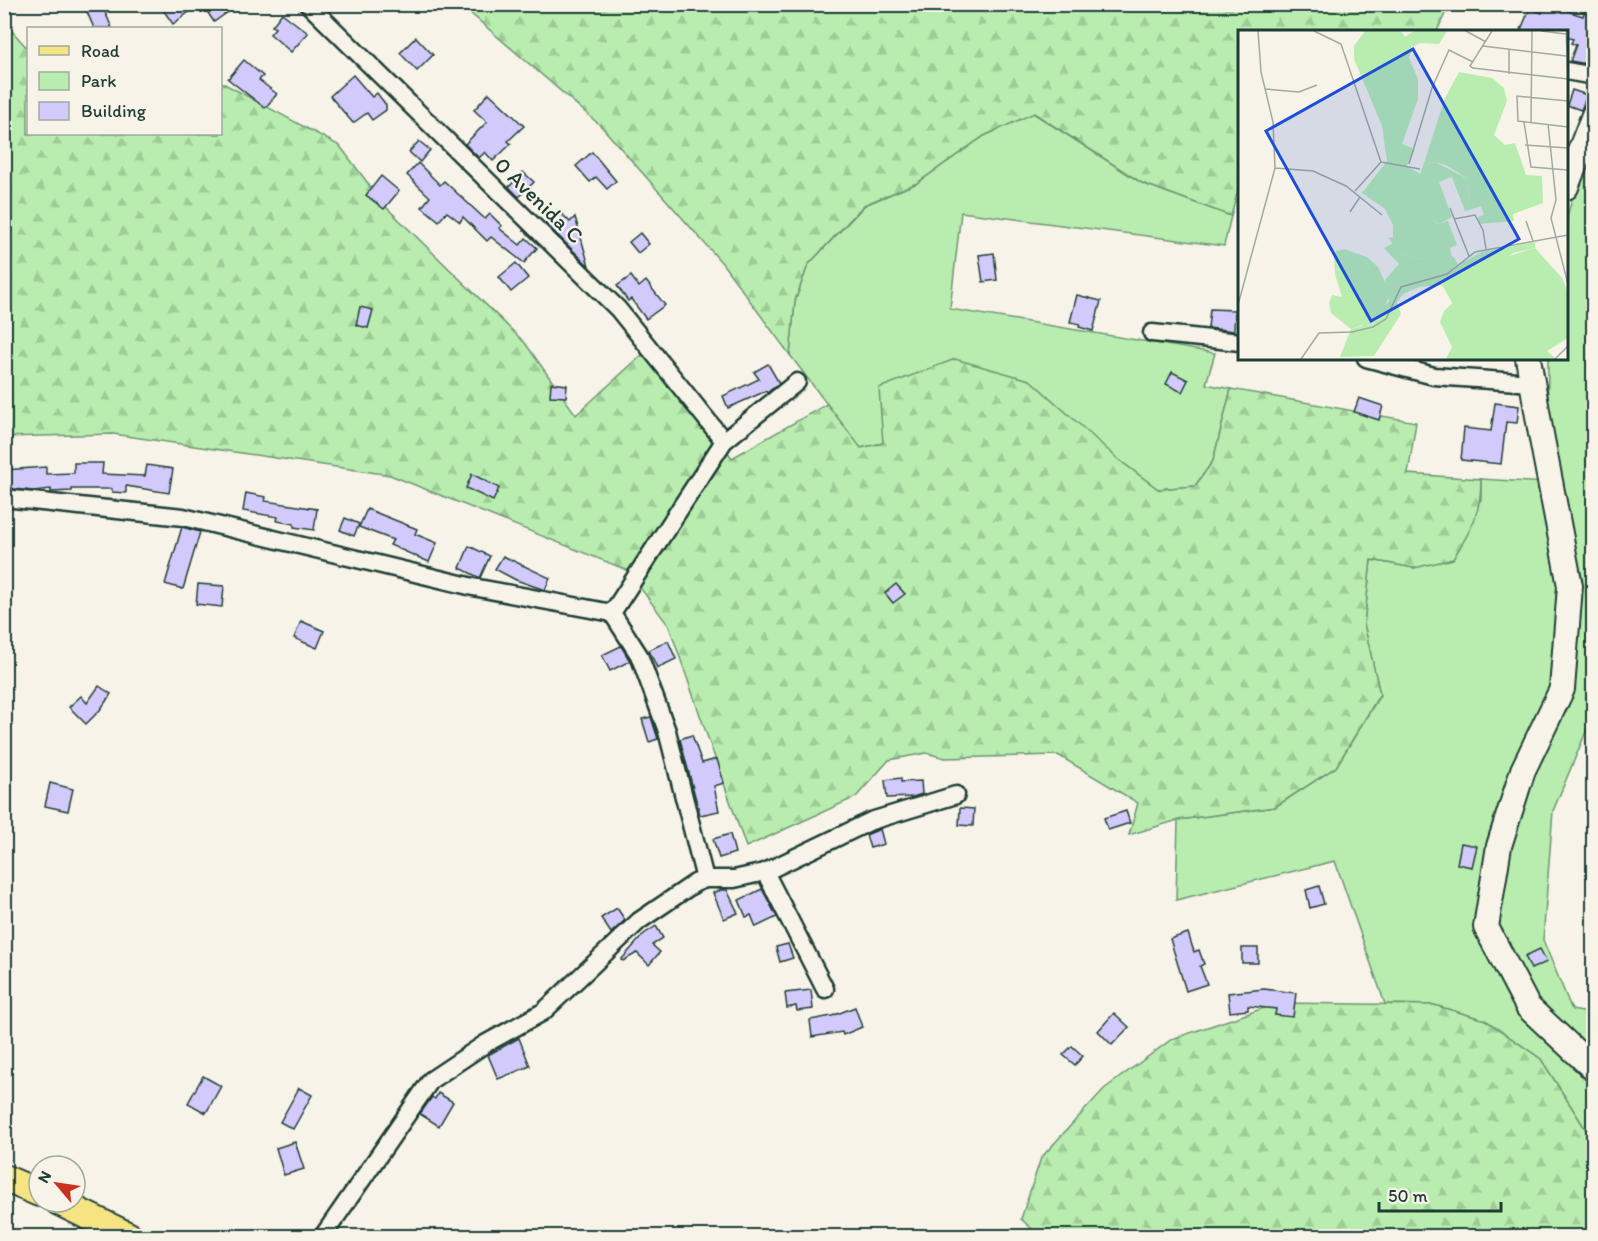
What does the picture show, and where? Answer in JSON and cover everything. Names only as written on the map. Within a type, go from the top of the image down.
[{"type":"main road","points":[[4,1178],[27,1188]]},
{"type":"main road","points":[[83,1214],[129,1236]]},
{"type":"street","name":"0 Avenida C","points":[[308,4],[618,309],[724,441]]},
{"type":"street","points":[[1568,71],[1593,76]]},
{"type":"street","points":[[1568,182],[1593,114]]},
{"type":"street","points":[[1152,333],[1238,340]]},
{"type":"street","points":[[1374,360],[1434,376],[1532,383]]},
{"type":"street","points":[[1528,360],[1570,586],[1562,689],[1523,770],[1499,846],[1486,927],[1528,1007],[1593,1069]]},
{"type":"street","points":[[612,614],[724,441],[798,382]]},
{"type":"street","points":[[4,498],[183,517],[473,587],[612,614],[639,655],[667,731],[705,879]]},
{"type":"street","points":[[324,1236],[431,1080],[485,1044],[543,1012],[639,921],[695,883],[705,879],[734,879],[765,872],[871,821],[957,795]]},
{"type":"street","points":[[765,872],[825,989]]},
{"type":"green space","points":[[461,5],[1449,5],[1437,30],[1238,30],[1238,190],[1231,216],[1142,183],[1034,113],[984,136],[917,183],[864,205],[808,265],[795,301],[790,355],[722,263],[601,126]]},
{"type":"green space","points":[[4,22],[27,48],[27,135],[222,135],[222,83],[340,146],[385,206],[525,343],[576,415],[653,345],[732,458],[827,404],[861,448],[883,443],[879,388],[955,359],[1030,380],[1119,460],[1158,489],[1195,486],[1213,461],[1231,389],[1416,422],[1408,474],[1481,479],[1481,492],[1470,530],[1453,559],[1414,568],[1371,560],[1364,624],[1380,694],[1336,767],[1275,807],[1178,820],[1129,835],[1138,803],[1058,755],[945,758],[926,753],[889,760],[856,797],[746,847],[669,626],[627,570],[390,475],[113,434],[5,437]]},
{"type":"green space","points":[[1033,113],[1142,183],[1231,216],[1224,246],[961,212],[950,309],[1215,353],[1206,384],[1231,389],[1213,461],[1195,486],[1158,489],[1119,460],[883,443],[860,448],[790,355],[795,301],[808,265],[865,205],[917,183],[984,136]]},
{"type":"green space","points":[[1593,131],[1593,715],[1553,811],[1543,940],[1572,1010],[1593,1014],[1593,1163],[1588,1133],[1541,1059],[1485,1020],[1434,1005],[1385,1004],[1335,861],[1176,900],[1178,820],[1275,807],[1336,767],[1380,695],[1364,624],[1371,560],[1414,568],[1481,500],[1481,479],[1547,483],[1548,360],[1568,360],[1568,213]]},
{"type":"green space","points":[[1279,1003],[1434,1005],[1485,1020],[1541,1059],[1588,1133],[1593,1163],[1593,1236],[1040,1236],[1021,1219],[1041,1158],[1104,1089],[1172,1039]]},
{"type":"building","points":[[159,4],[200,4],[173,24]]},
{"type":"building","points":[[202,4],[239,4],[214,22]]},
{"type":"building","points":[[1545,4],[1583,16],[1587,4],[1593,4],[1593,37],[1588,51],[1593,53],[1593,65],[1570,61],[1576,45],[1571,43],[1573,39],[1568,38],[1568,30],[1521,30],[1530,8],[1542,13]]},
{"type":"building","points":[[102,5],[112,27],[94,27],[87,12]]},
{"type":"building","points":[[282,13],[308,33],[291,52],[270,34],[275,28],[272,26]]},
{"type":"building","points":[[416,37],[433,55],[417,71],[400,53]]},
{"type":"building","points":[[244,60],[263,76],[259,80],[277,94],[265,108],[228,79]]},
{"type":"building","points":[[353,75],[372,97],[377,93],[386,105],[386,110],[372,120],[367,113],[353,123],[330,96]]},
{"type":"building","points":[[1572,90],[1587,95],[1581,110],[1568,105]]},
{"type":"building","points":[[489,93],[524,126],[508,141],[511,144],[493,161],[485,152],[479,158],[465,144],[487,122],[474,110]]},
{"type":"building","points":[[419,141],[430,150],[420,162],[409,152]]},
{"type":"building","points":[[592,152],[616,181],[607,189],[596,177],[590,182],[576,166]]},
{"type":"building","points":[[418,163],[440,185],[444,181],[485,219],[490,214],[502,226],[499,228],[520,245],[526,238],[537,248],[524,263],[491,237],[487,241],[463,217],[460,222],[447,212],[439,221],[422,207],[430,197],[407,175]]},
{"type":"building","points":[[523,172],[534,182],[519,197],[509,187]]},
{"type":"building","points":[[381,176],[399,191],[384,209],[366,195]]},
{"type":"building","points":[[558,210],[570,222],[575,217],[589,266],[545,223]]},
{"type":"building","points":[[640,233],[649,244],[638,253],[629,242]]},
{"type":"building","points":[[994,253],[997,280],[983,282],[979,255]]},
{"type":"building","points":[[516,263],[528,278],[511,292],[499,277]]},
{"type":"building","points":[[631,276],[639,287],[646,281],[665,305],[646,319],[631,299],[628,301],[617,286]]},
{"type":"building","points":[[1077,295],[1101,301],[1093,331],[1070,322]]},
{"type":"building","points":[[360,307],[373,310],[368,328],[356,325]]},
{"type":"building","points":[[1210,309],[1235,310],[1234,331],[1208,328]]},
{"type":"building","points":[[768,364],[779,383],[767,393],[766,391],[728,408],[723,396],[759,379],[754,372]]},
{"type":"building","points":[[1172,372],[1188,380],[1182,392],[1166,384]]},
{"type":"building","points":[[551,383],[567,385],[566,397],[550,396]]},
{"type":"building","points":[[1359,398],[1383,406],[1379,420],[1354,412]]},
{"type":"building","points":[[1495,403],[1519,406],[1517,423],[1506,422],[1501,464],[1461,460],[1464,428],[1491,431]]},
{"type":"building","points":[[74,463],[103,463],[102,474],[145,476],[147,465],[173,469],[169,493],[126,486],[126,493],[112,492],[112,489],[72,489],[72,491],[51,492],[51,489],[33,491],[4,488],[4,470],[46,467],[46,474],[74,473]]},
{"type":"building","points":[[472,474],[499,488],[493,501],[466,488]]},
{"type":"building","points":[[246,493],[266,497],[265,501],[317,509],[314,530],[294,527],[294,524],[277,521],[278,517],[243,511]]},
{"type":"building","points":[[367,509],[417,529],[415,534],[437,543],[429,562],[390,545],[393,540],[359,527]]},
{"type":"building","points":[[345,518],[359,524],[354,536],[340,530]]},
{"type":"building","points":[[182,527],[200,532],[183,589],[165,584]]},
{"type":"building","points":[[469,546],[490,556],[480,578],[460,568]]},
{"type":"building","points":[[503,556],[550,578],[545,590],[516,580],[495,569]]},
{"type":"building","points":[[198,584],[224,586],[222,607],[196,604]]},
{"type":"building","points":[[896,584],[905,594],[893,603],[885,593]]},
{"type":"building","points":[[301,621],[324,631],[317,648],[294,638]]},
{"type":"building","points":[[668,641],[676,659],[657,668],[649,650]]},
{"type":"building","points":[[621,646],[630,661],[610,671],[602,655]]},
{"type":"building","points":[[99,686],[111,694],[86,724],[69,707],[81,696],[87,703]]},
{"type":"building","points":[[651,717],[658,739],[649,742],[642,719]]},
{"type":"building","points":[[692,735],[702,763],[717,759],[724,783],[714,786],[719,811],[700,815],[680,739]]},
{"type":"building","points":[[901,778],[901,782],[921,781],[922,794],[913,797],[887,798],[885,780]]},
{"type":"building","points":[[50,783],[73,789],[68,811],[45,806]]},
{"type":"building","points":[[960,808],[974,809],[973,826],[959,825]]},
{"type":"building","points":[[1126,811],[1130,823],[1108,830],[1104,818]]},
{"type":"building","points":[[880,829],[884,844],[870,848],[866,835]]},
{"type":"building","points":[[730,834],[735,853],[719,858],[713,839]]},
{"type":"building","points":[[1461,843],[1477,846],[1472,867],[1457,864]]},
{"type":"building","points":[[1319,886],[1324,904],[1310,908],[1306,890]]},
{"type":"building","points":[[762,889],[777,917],[756,927],[751,915],[746,917],[739,900]]},
{"type":"building","points":[[727,890],[738,913],[724,919],[713,893]]},
{"type":"building","points":[[617,908],[625,920],[611,933],[601,918]]},
{"type":"building","points":[[656,926],[663,938],[652,945],[660,952],[649,965],[637,953],[621,960],[644,934]]},
{"type":"building","points":[[1188,933],[1194,952],[1199,950],[1204,964],[1200,966],[1207,984],[1186,991],[1170,939]]},
{"type":"building","points":[[788,944],[793,958],[780,962],[776,947]]},
{"type":"building","points":[[1242,948],[1258,948],[1258,963],[1242,963]]},
{"type":"building","points":[[1540,949],[1547,962],[1531,969],[1525,956]]},
{"type":"building","points":[[1264,989],[1296,993],[1293,1017],[1275,1015],[1276,1009],[1248,1006],[1248,1010],[1230,1012],[1228,993]]},
{"type":"building","points":[[811,990],[813,1009],[797,1011],[796,1006],[787,1008],[785,993]]},
{"type":"building","points":[[855,1007],[862,1027],[843,1035],[842,1032],[812,1037],[810,1020],[832,1016]]},
{"type":"building","points":[[1114,1013],[1129,1027],[1112,1045],[1098,1031]]},
{"type":"building","points":[[519,1038],[530,1066],[498,1079],[488,1055]]},
{"type":"building","points":[[1072,1046],[1083,1056],[1075,1065],[1063,1055]]},
{"type":"building","points":[[203,1076],[221,1086],[206,1113],[188,1103]]},
{"type":"building","points":[[299,1088],[312,1095],[293,1129],[280,1122]]},
{"type":"building","points":[[438,1093],[453,1102],[439,1126],[420,1114],[432,1097],[435,1099]]},
{"type":"building","points":[[295,1142],[304,1169],[284,1175],[276,1148]]}]
